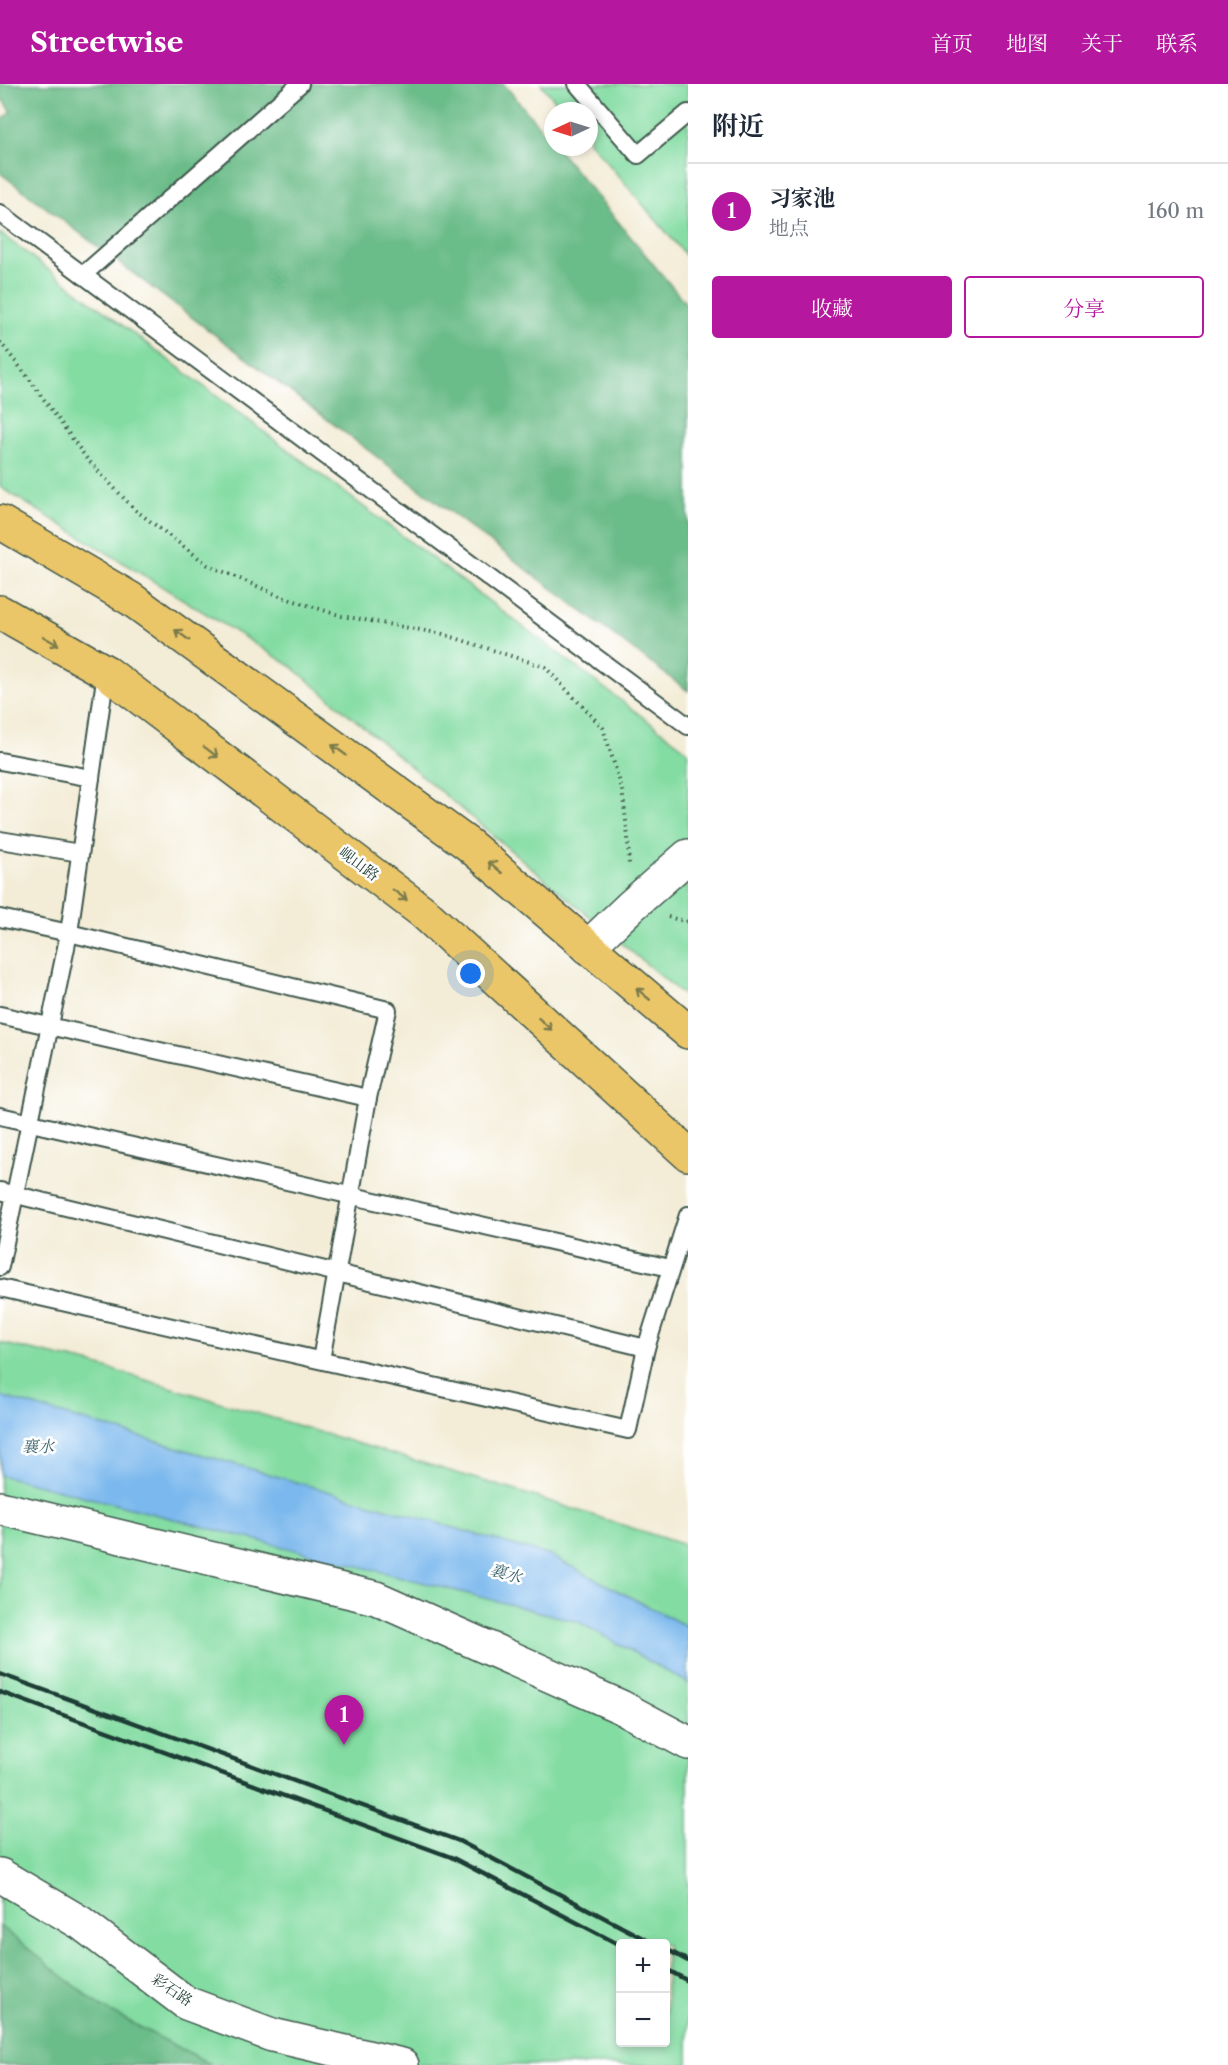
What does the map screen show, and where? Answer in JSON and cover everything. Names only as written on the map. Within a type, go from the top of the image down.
[{"type":"highway","points":[[0,522],[131,599],[470,845],[688,1032]]},
{"type":"highway","name":"岘山路","points":[[0,612],[106,672],[423,912],[688,1154]]},
{"type":"street","points":[[588,947],[688,856]]},
{"type":"street","points":[[0,1508],[376,1598],[621,1707],[688,1743]]},
{"type":"street","name":"彩石路","points":[[0,1875],[81,1923],[186,2003],[272,2035],[402,2065]]},
{"type":"lane","points":[[83,275],[300,84]]},
{"type":"lane","points":[[577,84],[638,155],[688,113]]},
{"type":"lane","points":[[0,213],[688,726]]},
{"type":"lane","points":[[0,1267],[8,1193],[30,1123],[69,933],[106,672]]},
{"type":"lane","points":[[0,761],[91,778]]},
{"type":"lane","points":[[0,840],[80,853]]},
{"type":"lane","points":[[0,918],[388,1010],[368,1098],[321,1360]]},
{"type":"lane","points":[[0,1015],[368,1098]]},
{"type":"lane","points":[[0,1116],[670,1268]]},
{"type":"lane","points":[[8,1193],[646,1348]]},
{"type":"lane","points":[[0,1288],[628,1430],[646,1348],[688,1215]]},
{"type":"path","points":[[0,342],[87,459],[134,509],[208,565],[282,597],[342,616],[443,634],[545,667],[603,728],[622,789],[628,837],[630,907],[688,922]]},
{"type":"green space","points":[[0,84],[504,84],[544,132],[544,156],[563,156],[688,306],[688,691],[0,173],[0,122],[11,112],[0,96]]},
{"type":"green space","points":[[541,84],[688,84],[688,258],[598,152],[598,102],[556,102]]},
{"type":"green space","points":[[0,233],[688,751],[688,999],[291,666],[0,487]]},
{"type":"green space","points":[[0,1343],[93,1364],[530,1495],[688,1546],[688,2065],[0,2065]]},
{"type":"green space","points":[[0,1926],[100,2006],[212,2065],[0,2065]]},
{"type":"water","name":"襄水","points":[[0,1396],[551,1556],[688,1627],[688,1683],[579,1622],[0,1475]]},
{"type":"railway","points":[[0,1674],[459,1841],[645,1939]]},
{"type":"railway","points":[[0,1692],[451,1857],[616,1943]]},
{"type":"railway","points":[[670,1951],[688,1961]]},
{"type":"railway","points":[[670,1971],[688,1981]]},
{"type":"place","name":"习家池","points":[[344,1745]]}]
